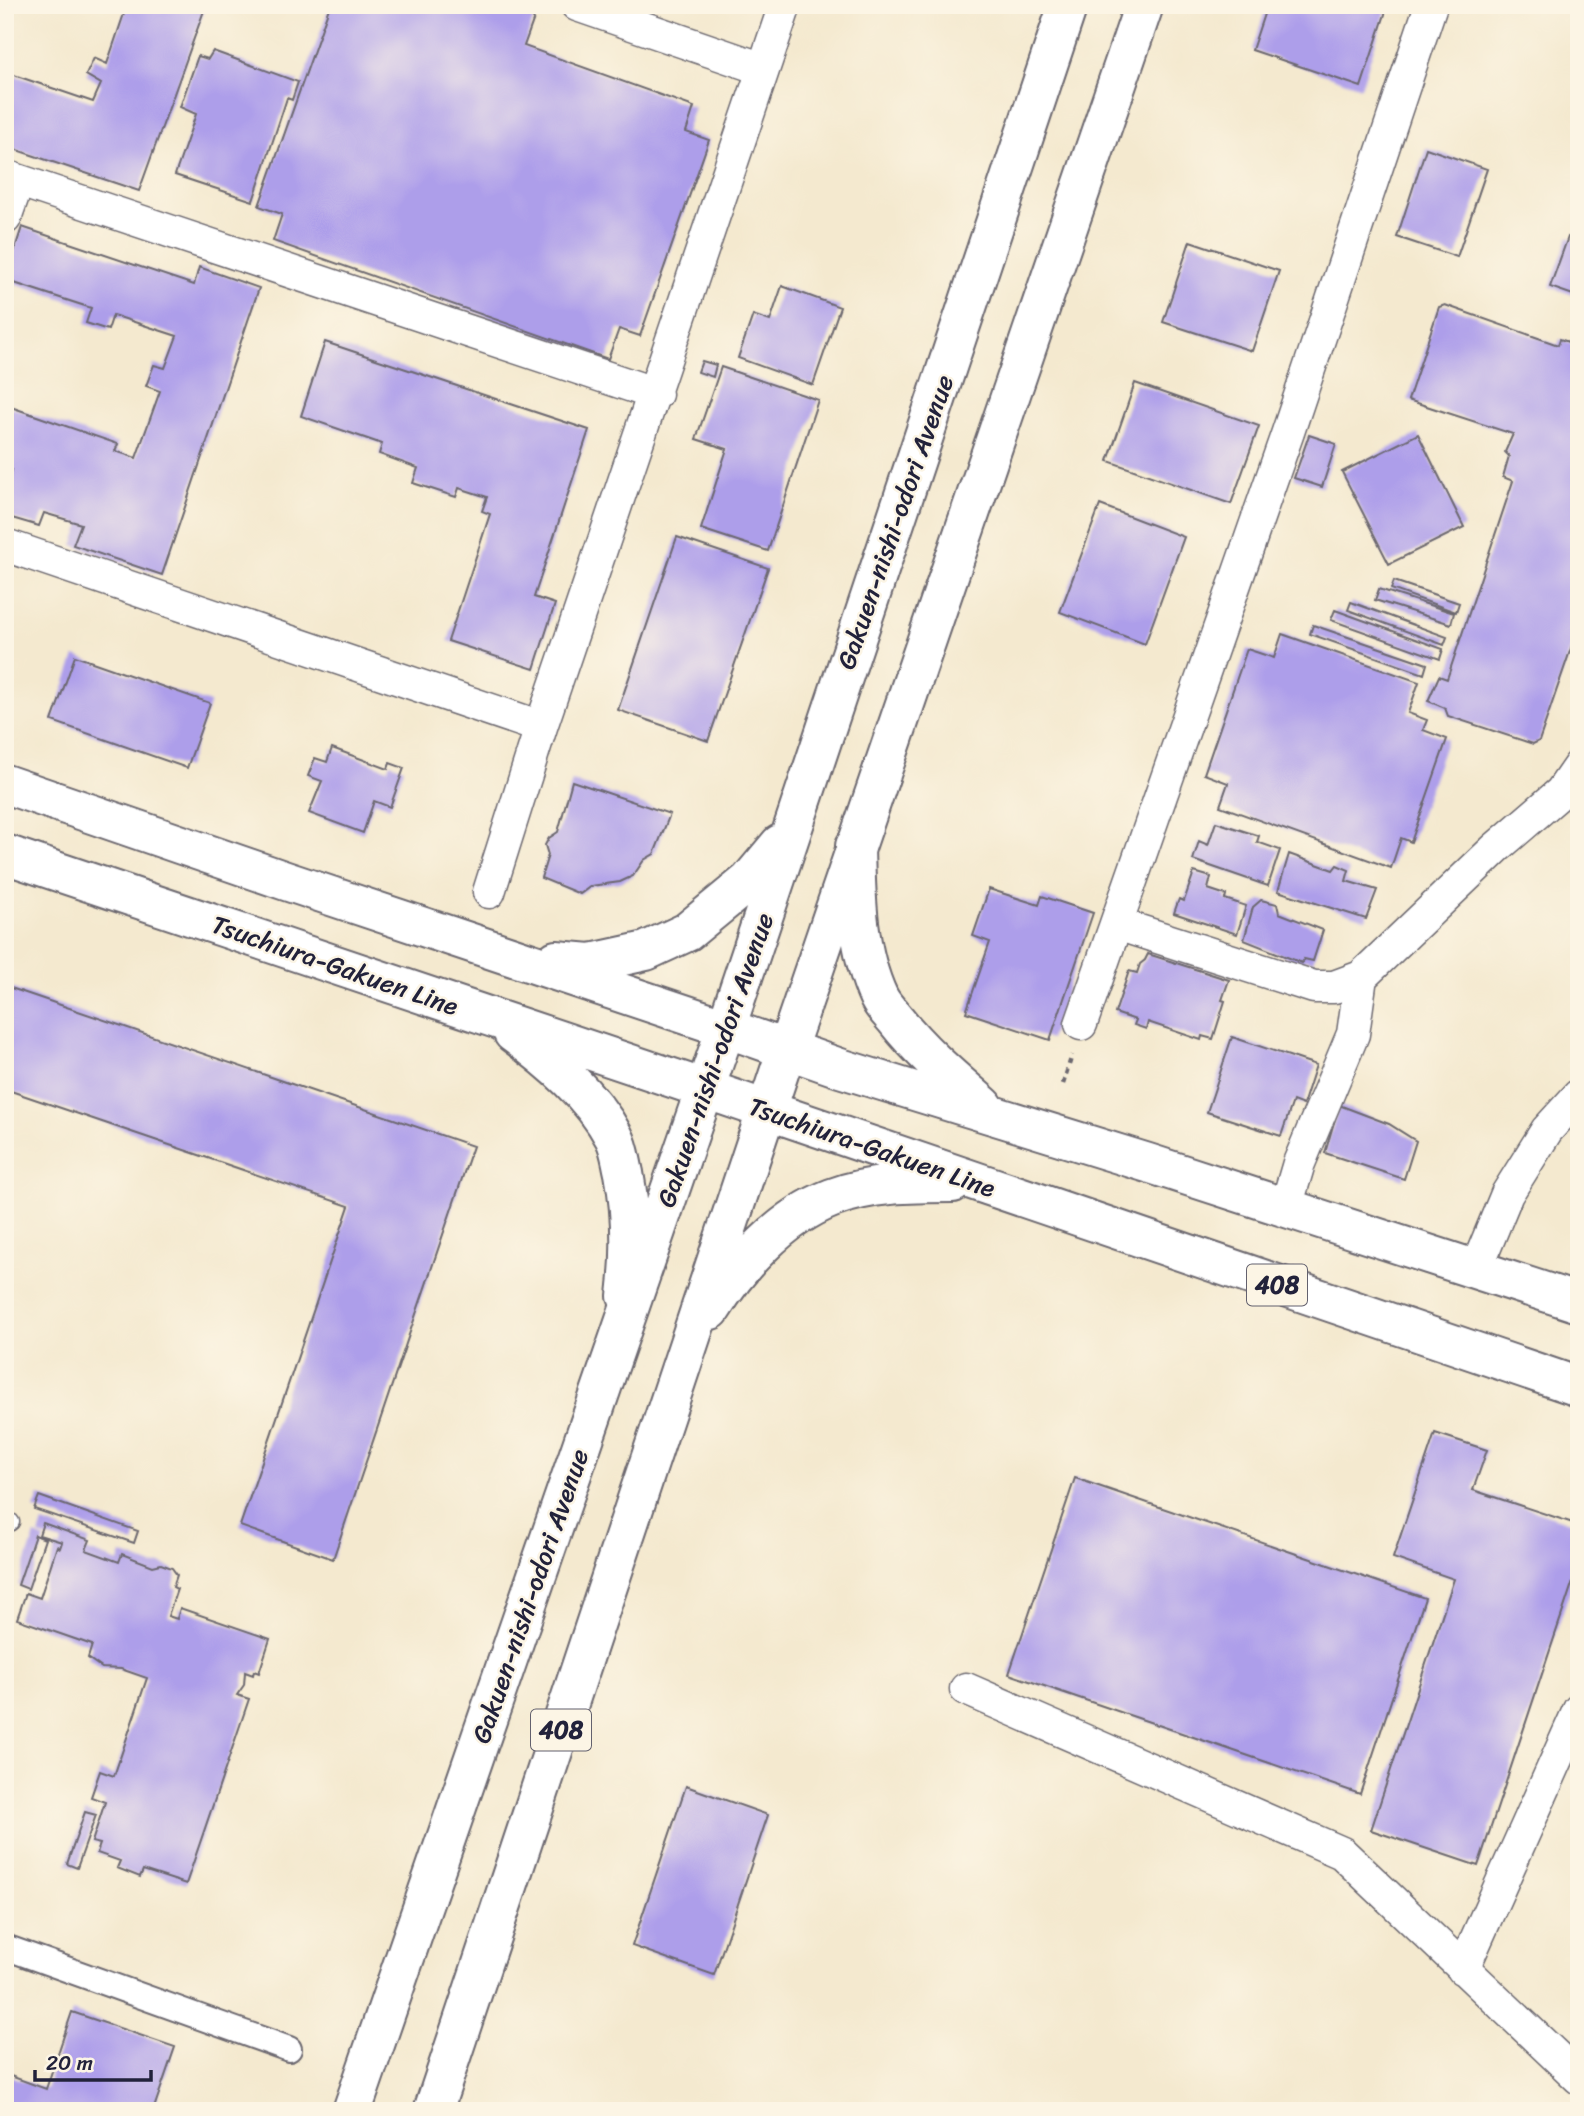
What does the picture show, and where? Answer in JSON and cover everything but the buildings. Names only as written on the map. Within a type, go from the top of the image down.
[{"type":"main road","name":"Gakuen-nishi-odori Avenue","points":[[352,2111],[726,1028],[1068,5]]},
{"type":"main road","points":[[787,1049],[1144,5]]},
{"type":"main road","points":[[5,784],[787,1049],[1579,1303]]},
{"type":"main road","points":[[513,956],[591,963],[646,951],[687,932],[731,898],[793,829]]},
{"type":"main road","points":[[855,846],[856,905],[863,948],[880,999],[908,1035],[950,1077],[993,1114]]},
{"type":"main road","name":"Tsuchiura-Gakuen Line","points":[[5,854],[1579,1387]]},
{"type":"main road","points":[[492,1017],[534,1048],[570,1081],[597,1111],[619,1149],[629,1197],[632,1231],[624,1327]]},
{"type":"main road","name":"408","points":[[433,2111],[787,1049]]},
{"type":"main road","points":[[687,1350],[722,1292],[750,1258],[791,1222],[821,1204],[832,1198],[867,1189],[916,1183],[977,1182]]},
{"type":"street","points":[[577,5],[764,69]]},
{"type":"street","points":[[489,892],[541,727],[656,394],[785,5]]},
{"type":"street","points":[[1081,1024],[1287,432],[1431,5]]},
{"type":"street","points":[[5,218],[12,178],[656,394]]},
{"type":"street","points":[[5,545],[541,727]]},
{"type":"street","points":[[1117,924],[1314,987],[1334,987],[1362,977],[1496,848],[1570,790],[1579,766]]},
{"type":"street","points":[[1286,1207],[1299,1163],[1353,1034],[1362,977]]},
{"type":"street","points":[[1476,1269],[1507,1194],[1547,1130],[1579,1095]]},
{"type":"street","points":[[966,1689],[1342,1853],[1579,2078]]},
{"type":"street","points":[[1463,1969],[1579,1710]]},
{"type":"street","points":[[5,1947],[289,2049]]}]
